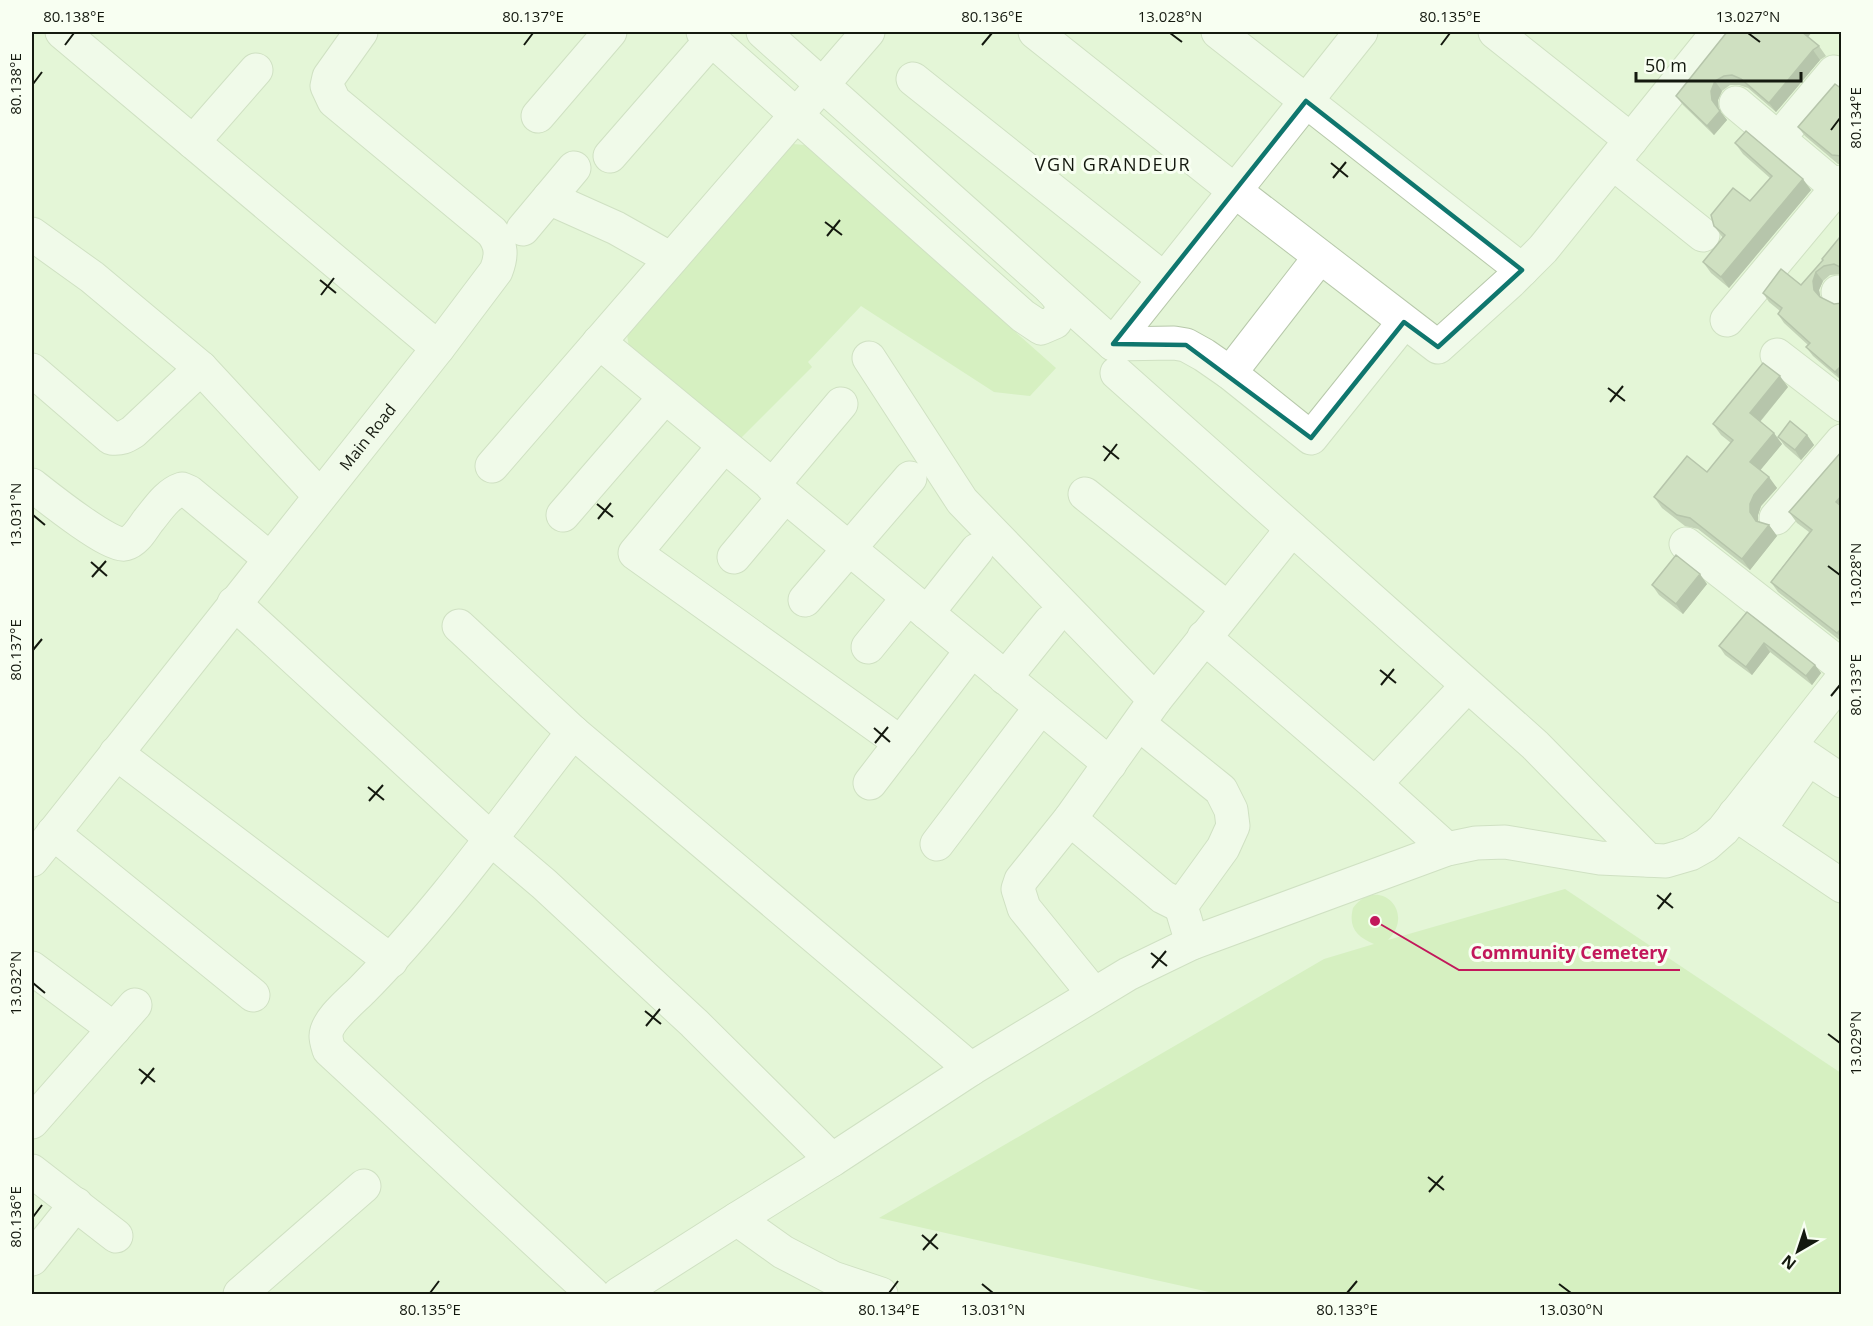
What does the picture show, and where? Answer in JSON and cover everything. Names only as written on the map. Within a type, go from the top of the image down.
[{"type":"street","name":"Main Road","points":[[32,860],[438,348],[496,271],[501,249],[498,239],[492,232],[334,101],[327,86],[329,77],[361,32]]},
{"type":"street","points":[[538,116],[610,32]]},
{"type":"street","points":[[763,32],[1051,289],[1115,359],[1292,529],[1535,746],[1648,860]]},
{"type":"street","points":[[492,466],[868,32]]},
{"type":"street","points":[[1035,32],[1235,191],[1438,347],[1543,249],[1719,32]]},
{"type":"street","points":[[1218,32],[1522,270]]},
{"type":"street","points":[[1115,359],[1164,279],[1361,32]]},
{"type":"street","points":[[1495,32],[1622,152],[1703,235]]},
{"type":"street","points":[[610,156],[708,35],[1023,316],[1041,328],[1055,322],[1063,308],[1062,302],[1051,289]]},
{"type":"street","points":[[77,36],[193,142],[438,348]]},
{"type":"street","points":[[193,142],[256,70]]},
{"type":"street","points":[[1778,139],[1834,72]]},
{"type":"street","points":[[913,79],[1164,279]]},
{"type":"street","points":[[1726,320],[1840,187],[1736,103]]},
{"type":"street","points":[[523,229],[574,168]]},
{"type":"street","points":[[549,198],[616,228],[671,259]]},
{"type":"street","points":[[32,234],[92,277],[201,368],[320,496]]},
{"type":"street","points":[[1230,374],[1320,257]]},
{"type":"street","points":[[1115,359],[1174,343],[1186,345],[1230,374],[1311,438],[1404,322]]},
{"type":"street","points":[[599,342],[1110,764]]},
{"type":"street","points":[[1777,355],[1842,405]]},
{"type":"street","points":[[869,358],[962,501],[1147,712],[1221,790],[1231,810],[1233,826],[1223,848],[1181,906]]},
{"type":"street","points":[[32,370],[111,438],[118,439],[125,438],[133,432],[201,368]]},
{"type":"street","points":[[563,515],[665,397]]},
{"type":"street","points":[[735,557],[841,404]]},
{"type":"street","points":[[1776,518],[1842,441]]},
{"type":"street","points":[[724,446],[635,553],[901,743]]},
{"type":"street","points":[[805,600],[910,478]]},
{"type":"street","points":[[32,485],[117,544],[125,544],[134,539],[169,496],[182,489],[189,492],[270,559]]},
{"type":"street","points":[[1085,494],[1227,608]]},
{"type":"street","points":[[1093,993],[1024,909],[1018,889],[1031,866],[1070,819],[1204,637],[1292,529]]},
{"type":"street","points":[[1686,544],[1842,666]]},
{"type":"street","points":[[868,647],[918,605],[977,550]]},
{"type":"street","points":[[234,603],[694,1023],[832,1160]]},
{"type":"street","points":[[1005,678],[1050,622]]},
{"type":"street","points":[[459,626],[573,732],[971,1069]]},
{"type":"street","points":[[1204,637],[1447,849]]},
{"type":"street","points":[[870,783],[972,650]]},
{"type":"street","points":[[619,1294],[1093,993],[1192,943],[1447,849],[1476,843],[1505,842],[1600,858],[1666,861],[1690,854],[1706,845],[1723,830],[1747,822],[1799,752],[1842,679]]},
{"type":"street","points":[[1375,784],[1467,686]]},
{"type":"street","points":[[938,844],[1041,707]]},
{"type":"street","points":[[573,732],[491,839],[391,961],[328,1026],[326,1037],[329,1050],[593,1294]]},
{"type":"street","points":[[1799,752],[1842,781]]},
{"type":"street","points":[[116,753],[391,961]]},
{"type":"street","points":[[1070,819],[1163,897],[1181,906],[1192,943]]},
{"type":"street","points":[[1747,822],[1842,886]]},
{"type":"street","points":[[52,833],[253,995]]},
{"type":"street","points":[[32,968],[114,1029]]},
{"type":"street","points":[[32,1122],[135,1005]]},
{"type":"street","points":[[32,1171],[116,1236]]},
{"type":"street","points":[[240,1294],[364,1186]]},
{"type":"street","points":[[32,1259],[76,1204]]},
{"type":"street","points":[[737,1219],[825,1286],[881,1294]]},
{"type":"highlighted area","points":[[1306,101],[1522,270],[1438,347],[1404,322],[1311,438],[1186,345],[1113,344]]},
{"type":"green space","points":[[793,144],[805,145],[1056,368],[1030,396],[994,392],[861,306],[808,362],[812,367],[739,440],[629,349],[627,334]]},
{"type":"green space","points":[[1565,889],[1841,1073],[1841,1294],[1218,1294],[879,1218],[1324,959],[1374,944],[1359,935],[1353,926],[1353,908],[1363,899],[1373,895],[1382,896],[1396,908],[1398,918],[1396,929],[1388,940]]},
{"type":"building","points":[[1727,32],[1802,32],[1819,46],[1813,50],[1769,103],[1741,79],[1732,75],[1715,81],[1711,91],[1712,100],[1720,111],[1707,126],[1676,96]]},
{"type":"building","points":[[1835,84],[1842,89],[1842,156],[1832,155],[1798,127]]},
{"type":"building","points":[[1746,131],[1803,179],[1721,277],[1703,262],[1725,235],[1714,226],[1711,215],[1733,188],[1750,201],[1772,176],[1735,143]]},
{"type":"building","points":[[1840,237],[1842,238],[1842,268],[1834,264],[1824,266],[1816,272],[1813,281],[1814,290],[1820,297],[1834,304],[1842,303],[1842,365],[1835,372],[1806,347],[1810,343],[1778,314],[1782,308],[1763,293],[1781,269],[1801,285]]},
{"type":"building","points":[[1763,363],[1780,376],[1750,413],[1774,433],[1750,462],[1769,477],[1754,495],[1750,504],[1750,512],[1756,521],[1769,525],[1742,559],[1690,518],[1677,515],[1654,497],[1687,456],[1707,472],[1733,440],[1713,424]]},
{"type":"building","points":[[1790,421],[1807,435],[1795,450],[1778,437]]},
{"type":"building","points":[[1842,451],[1842,495],[1836,502],[1842,507],[1842,628],[1837,633],[1771,582],[1812,530],[1789,512]]},
{"type":"building","points":[[1676,555],[1700,574],[1676,604],[1652,585]]},
{"type":"building","points":[[1747,612],[1815,665],[1806,676],[1764,643],[1746,667],[1719,646]]},
{"type":"place","name":"Community Cemetery","points":[[1375,921]]},
{"type":"district","name":"VGN GRANDEUR","points":[[1113,165]]}]
